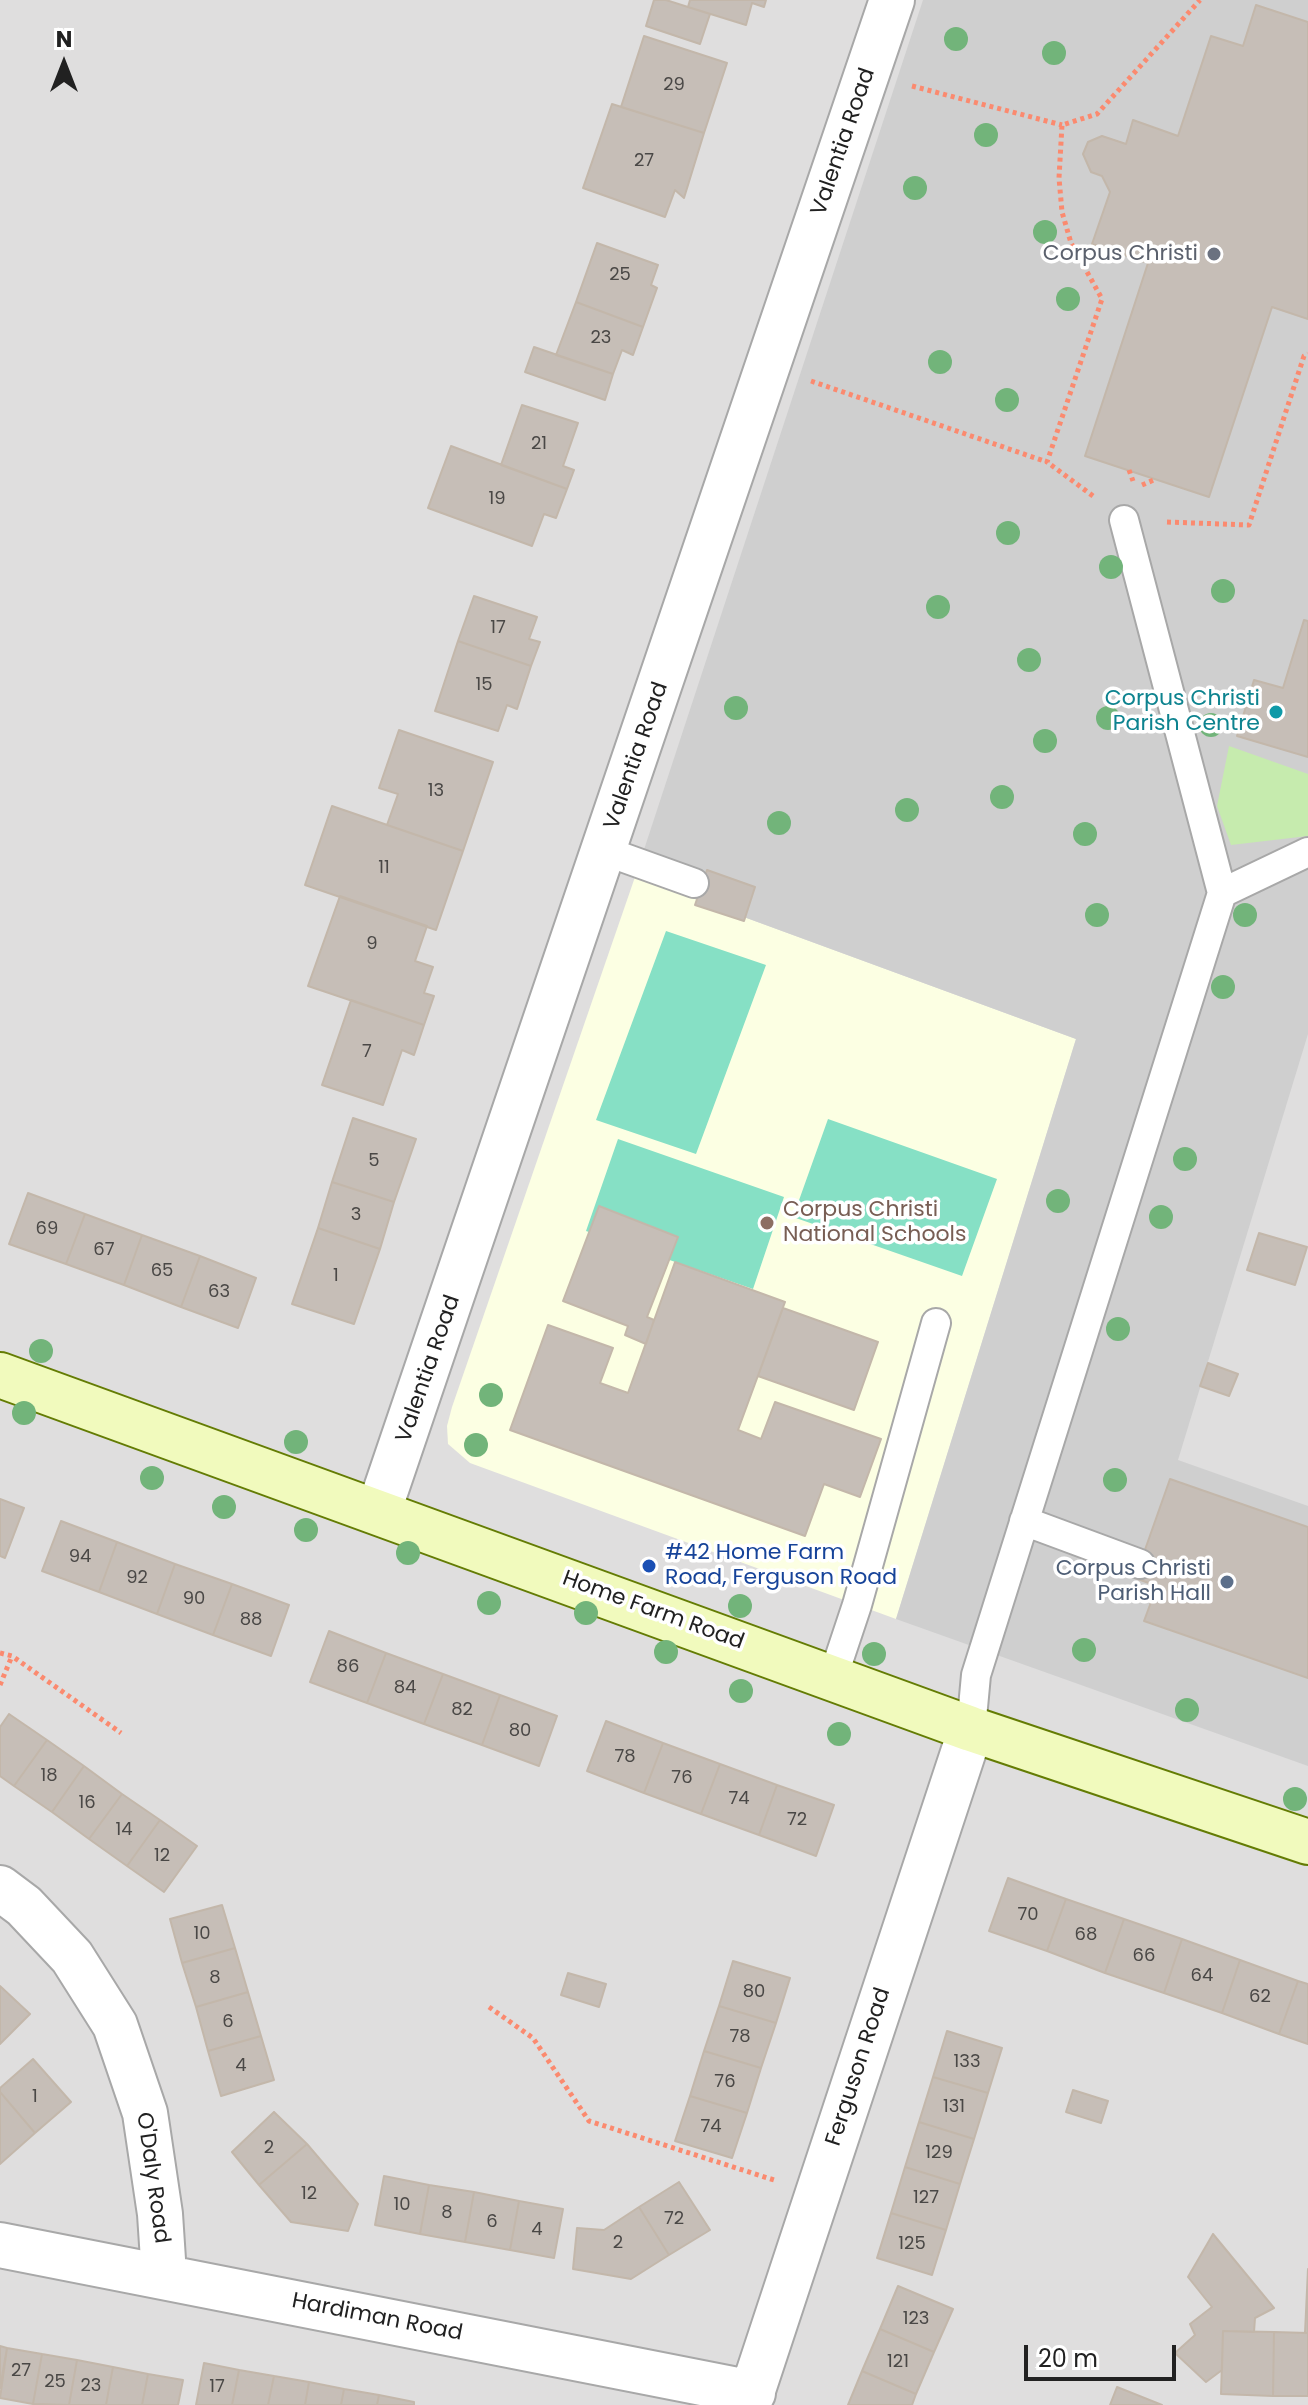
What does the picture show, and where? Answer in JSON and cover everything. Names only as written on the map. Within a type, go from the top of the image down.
[{"type":"street","name":"Valentia Road","points":[[379,1510],[892,0]]},
{"type":"street","name":"Home Farm Road","points":[[0,1375],[379,1510],[971,1729],[1308,1842]]},
{"type":"street","name":"Ferguson Road","points":[[750,2399],[971,1729]]},
{"type":"street","name":"O'Daly Road","points":[[0,1888],[24,1906],[72,1957],[115,2025],[145,2113],[160,2214],[164,2275]]},
{"type":"street","name":"Hardiman Road","points":[[0,2245],[164,2275],[750,2399]]},
{"type":"lane","points":[[971,1729],[976,1675],[1222,893],[1124,520]]},
{"type":"lane","points":[[605,851],[694,883]]},
{"type":"lane","points":[[1222,893],[1308,852]]},
{"type":"lane","points":[[833,1677],[857,1605],[936,1323]]},
{"type":"lane","points":[[1024,1521],[1140,1564]]},
{"type":"path","points":[[906,85],[1062,125],[1097,114],[1200,0]]},
{"type":"path","points":[[1047,462],[1102,299],[1071,243],[1062,212],[1059,178],[1062,125]]},
{"type":"path","points":[[768,368],[1047,462],[1124,520],[1249,525],[1304,356],[1308,354]]},
{"type":"path","points":[[0,1653],[12,1656],[121,1733]]},
{"type":"path","points":[[0,1685],[12,1656]]},
{"type":"path","points":[[489,2007],[533,2038],[589,2121],[817,2193]]},
{"type":"shaded area","points":[[0,0],[1308,0],[1308,2405],[0,2405]]},
{"type":"shaded area","points":[[923,0],[1308,0],[1308,1034],[1178,1460],[1308,1506],[1308,1766],[896,1619],[1076,1039],[635,877]]},
{"type":"shaded area","name":"Corpus Christi National Schools","points":[[635,877],[1076,1039],[896,1619],[470,1463],[448,1444],[447,1426],[452,1407]]},
{"type":"green space","points":[[1229,746],[1308,774],[1308,836],[1231,845],[1217,806]]},
{"type":"green space","points":[[666,931],[766,965],[696,1154],[596,1120]]},
{"type":"green space","points":[[828,1119],[997,1179],[962,1276],[793,1217]]},
{"type":"green space","points":[[618,1139],[784,1197],[753,1289],[586,1231]]},
{"type":"building","points":[[654,0],[666,0],[710,14],[700,44],[646,26]]},
{"type":"building","points":[[690,0],[766,0],[764,7],[752,3],[746,25],[688,7]]},
{"type":"building","name":"Corpus Christi","points":[[1256,5],[1308,22],[1308,319],[1272,307],[1209,497],[1085,456],[1148,263],[1092,244],[1110,192],[1102,176],[1091,172],[1083,154],[1088,142],[1102,136],[1126,144],[1133,120],[1178,136],[1211,36],[1243,46]]},
{"type":"building","points":[[644,36],[727,63],[704,133],[621,107]]},
{"type":"building","points":[[612,104],[704,133],[684,198],[675,190],[665,217],[583,188]]},
{"type":"building","points":[[597,243],[658,265],[651,285],[657,288],[643,327],[576,302]]},
{"type":"building","points":[[576,302],[643,327],[633,355],[622,350],[613,374],[556,355]]},
{"type":"building","points":[[534,347],[613,374],[605,400],[525,372]]},
{"type":"building","points":[[522,405],[578,423],[563,466],[574,470],[567,489],[501,465]]},
{"type":"building","points":[[451,446],[567,489],[556,518],[544,514],[532,546],[428,508]]},
{"type":"building","points":[[474,596],[537,617],[529,639],[540,642],[531,666],[458,641]]},
{"type":"building","name":"Corpus Christi Parish Centre","points":[[1304,620],[1308,621],[1308,757],[1237,736],[1254,680],[1283,688]]},
{"type":"building","points":[[458,641],[531,666],[517,709],[507,705],[498,731],[435,711]]},
{"type":"building","points":[[399,730],[493,762],[463,851],[387,825],[398,794],[379,788]]},
{"type":"building","points":[[332,806],[463,851],[436,930],[305,885]]},
{"type":"building","points":[[707,870],[755,887],[744,921],[695,905]]},
{"type":"building","points":[[340,896],[427,926],[415,961],[433,967],[424,993],[434,996],[424,1025],[308,986]]},
{"type":"building","points":[[351,1000],[424,1025],[414,1055],[402,1050],[383,1105],[322,1085]]},
{"type":"building","points":[[353,1118],[416,1139],[394,1202],[332,1182]]},
{"type":"building","points":[[332,1182],[394,1202],[380,1249],[318,1228]]},
{"type":"building","points":[[28,1193],[85,1214],[66,1264],[9,1244]]},
{"type":"building","points":[[599,1206],[678,1237],[647,1317],[654,1320],[646,1344],[625,1335],[628,1326],[563,1301]]},
{"type":"building","points":[[85,1214],[142,1235],[124,1285],[66,1264]]},
{"type":"building","points":[[318,1228],[380,1249],[354,1324],[292,1304]]},
{"type":"building","points":[[1259,1233],[1307,1247],[1295,1285],[1247,1270]]},
{"type":"building","points":[[142,1235],[200,1256],[181,1307],[124,1285]]},
{"type":"building","points":[[200,1256],[256,1278],[238,1328],[181,1307]]},
{"type":"building","points":[[675,1262],[785,1302],[738,1430],[761,1439],[775,1402],[881,1439],[860,1497],[824,1484],[805,1536],[510,1430],[548,1325],[613,1348],[600,1383],[628,1393]]},
{"type":"building","points":[[783,1308],[878,1342],[854,1410],[758,1376]]},
{"type":"building","points":[[1208,1363],[1238,1374],[1229,1396],[1200,1386]]},
{"type":"building","name":"Corpus Christi Parish Hall","points":[[1170,1479],[1308,1527],[1308,1678],[1144,1621],[1157,1586],[1135,1578]]},
{"type":"building","points":[[0,1499],[24,1508],[5,1558],[0,1556]]},
{"type":"building","points":[[61,1521],[117,1542],[99,1592],[42,1571]]},
{"type":"building","points":[[117,1542],[175,1564],[157,1614],[99,1592]]},
{"type":"building","points":[[175,1564],[232,1584],[213,1635],[157,1614]]},
{"type":"building","points":[[232,1584],[289,1605],[271,1656],[213,1635]]},
{"type":"building","points":[[329,1631],[386,1653],[367,1703],[310,1682]]},
{"type":"building","points":[[386,1653],[443,1674],[424,1724],[367,1703]]},
{"type":"building","points":[[443,1674],[500,1695],[482,1745],[424,1724]]},
{"type":"building","points":[[500,1695],[557,1716],[539,1766],[482,1745]]},
{"type":"building","points":[[9,1714],[47,1740],[14,1786],[0,1776],[0,1727]]},
{"type":"building","points":[[606,1721],[663,1743],[644,1793],[587,1771]]},
{"type":"building","points":[[47,1740],[84,1766],[52,1812],[14,1786]]},
{"type":"building","points":[[663,1743],[720,1764],[701,1814],[644,1793]]},
{"type":"building","points":[[720,1764],[777,1785],[759,1835],[701,1814]]},
{"type":"building","points":[[84,1766],[122,1794],[89,1839],[52,1812]]},
{"type":"building","points":[[777,1785],[834,1805],[816,1856],[759,1835]]},
{"type":"building","points":[[122,1794],[160,1820],[127,1866],[89,1839]]},
{"type":"building","points":[[160,1820],[197,1846],[164,1892],[127,1866]]},
{"type":"building","points":[[1008,1878],[1066,1899],[1047,1951],[989,1931]]},
{"type":"building","points":[[1066,1899],[1124,1919],[1105,1973],[1047,1951]]},
{"type":"building","points":[[222,1905],[235,1948],[182,1963],[170,1919]]},
{"type":"building","points":[[1124,1919],[1182,1939],[1164,1993],[1105,1973]]},
{"type":"building","points":[[1182,1939],[1240,1960],[1222,2013],[1164,1993]]},
{"type":"building","points":[[235,1948],[248,1992],[196,2007],[182,1963]]},
{"type":"building","points":[[1240,1960],[1298,1981],[1279,2034],[1222,2013]]},
{"type":"building","points":[[733,1961],[790,1978],[776,2023],[719,2006]]},
{"type":"building","points":[[568,1973],[606,1984],[599,2007],[561,1995]]},
{"type":"building","points":[[1298,1981],[1308,1984],[1308,2044],[1279,2034]]},
{"type":"building","points":[[0,1986],[30,2014],[0,2044]]},
{"type":"building","points":[[248,1992],[261,2036],[208,2051],[196,2007]]},
{"type":"building","points":[[719,2006],[776,2023],[761,2068],[704,2051]]},
{"type":"building","points":[[947,2031],[1002,2048],[988,2093],[933,2077]]},
{"type":"building","points":[[261,2036],[274,2080],[221,2096],[208,2051]]},
{"type":"building","points":[[704,2051],[761,2068],[747,2113],[690,2096]]},
{"type":"building","points":[[33,2059],[71,2102],[35,2133],[0,2092],[0,2088]]},
{"type":"building","points":[[933,2077],[988,2093],[974,2139],[919,2122]]},
{"type":"building","points":[[1073,2090],[1108,2101],[1101,2123],[1066,2112]]},
{"type":"building","points":[[0,2092],[35,2133],[0,2164]]},
{"type":"building","points":[[690,2096],[747,2113],[732,2158],[675,2141]]},
{"type":"building","points":[[274,2112],[307,2144],[259,2185],[232,2152]]},
{"type":"building","points":[[919,2122],[974,2139],[960,2184],[905,2167]]},
{"type":"building","points":[[307,2144],[358,2204],[348,2231],[291,2222],[259,2185]]},
{"type":"building","points":[[905,2167],[960,2184],[946,2230],[891,2213]]},
{"type":"building","points":[[384,2176],[429,2185],[420,2234],[375,2225]]},
{"type":"building","points":[[679,2182],[710,2230],[669,2255],[639,2207]]},
{"type":"building","points":[[429,2185],[474,2192],[465,2242],[420,2234]]},
{"type":"building","points":[[474,2192],[519,2201],[510,2250],[465,2242]]},
{"type":"building","points":[[519,2201],[563,2209],[554,2258],[510,2250]]},
{"type":"building","points":[[639,2207],[669,2255],[631,2279],[573,2269],[577,2228],[604,2230]]},
{"type":"building","points":[[891,2213],[946,2230],[932,2275],[877,2258]]},
{"type":"building","points":[[1213,2234],[1274,2308],[1255,2318],[1254,2332],[1223,2331],[1222,2370],[1206,2382],[1175,2353],[1195,2335],[1190,2324],[1212,2307],[1188,2277]]},
{"type":"building","points":[[1308,2269],[1308,2333],[1305,2333]]},
{"type":"building","points":[[898,2286],[953,2309],[934,2352],[880,2329]]},
{"type":"building","points":[[880,2329],[934,2352],[916,2394],[862,2371]]},
{"type":"building","points":[[1223,2331],[1274,2332],[1273,2396],[1221,2394]]},
{"type":"building","points":[[1274,2332],[1308,2333],[1308,2396],[1273,2396]]},
{"type":"building","points":[[0,2346],[7,2348],[0,2388]]},
{"type":"building","points":[[7,2348],[42,2354],[33,2404],[0,2398]]},
{"type":"building","points":[[42,2354],[77,2360],[69,2405],[33,2404]]},
{"type":"building","points":[[77,2360],[113,2367],[106,2405],[69,2405]]},
{"type":"building","points":[[204,2363],[239,2370],[232,2405],[196,2405]]},
{"type":"building","points":[[113,2367],[148,2374],[142,2405],[106,2405]]},
{"type":"building","points":[[239,2370],[274,2376],[268,2405],[232,2405]]},
{"type":"building","points":[[862,2371],[916,2394],[912,2405],[848,2405]]},
{"type":"building","points":[[148,2374],[183,2380],[178,2405],[142,2405]]},
{"type":"building","points":[[274,2376],[309,2382],[305,2405],[268,2405]]},
{"type":"building","points":[[309,2382],[344,2389],[341,2405],[305,2405]]},
{"type":"building","points":[[1117,2387],[1162,2405],[1110,2405]]},
{"type":"building","points":[[344,2389],[379,2395],[377,2405],[341,2405]]},
{"type":"building","points":[[379,2395],[414,2402],[414,2405],[377,2405]]},
{"type":"place","name":"Corpus Christi","points":[[1214,254]]},
{"type":"place","name":"Corpus Christi Parish Centre","points":[[1276,712]]},
{"type":"place","name":"Corpus Christi National Schools","points":[[767,1223]]},
{"type":"place","name":"#42 Home Farm Road, Ferguson Road","points":[[649,1566]]},
{"type":"place","name":"Corpus Christi Parish Hall","points":[[1227,1582]]}]
